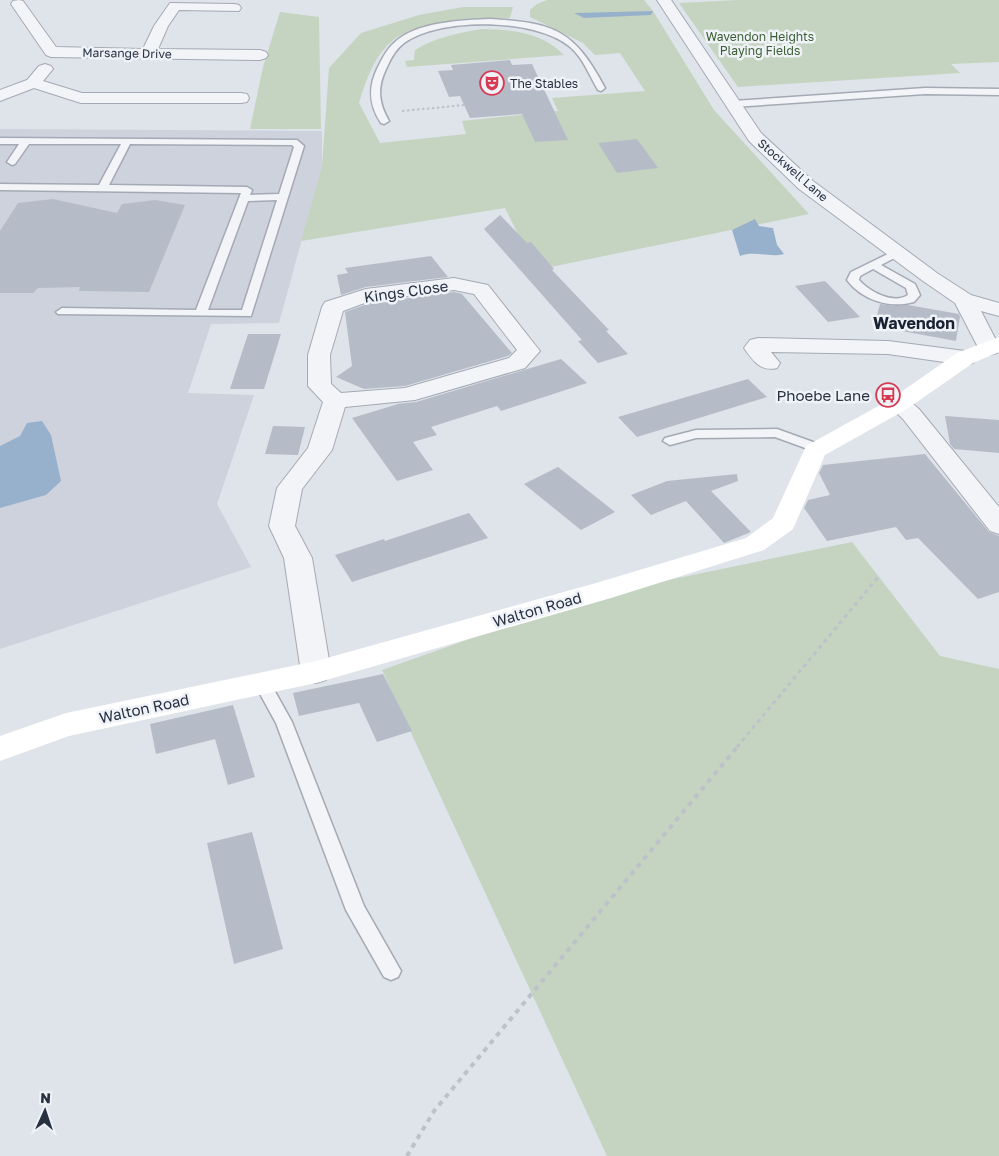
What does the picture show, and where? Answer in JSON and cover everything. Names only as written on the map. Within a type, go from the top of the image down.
[{"type":"street","points":[[0,8],[37,0]]},
{"type":"street","name":"Stockwell Lane","points":[[664,0],[756,137],[806,185],[964,299],[999,310]]},
{"type":"street","points":[[0,96],[33,83],[52,59],[51,52],[18,4]]},
{"type":"street","points":[[148,54],[168,5],[234,8]]},
{"type":"street","name":"Marsange Drive","points":[[51,52],[260,55]]},
{"type":"street","points":[[33,83],[80,98],[241,98]]},
{"type":"street","name":"Kings Close","points":[[454,284],[480,289],[529,351],[517,364],[407,395],[335,401],[320,386],[319,355],[333,308],[366,295],[454,284]]},
{"type":"street","name":"Stockwell Lane","points":[[964,299],[984,350]]},
{"type":"street","points":[[769,363],[755,348],[758,345],[874,346],[934,352],[984,350]]},
{"type":"street","points":[[819,449],[899,404],[984,350]]},
{"type":"street","points":[[316,672],[298,558],[282,526],[290,488],[320,450],[335,401]]},
{"type":"street","points":[[899,404],[911,414],[999,525]]},
{"type":"street","name":"Walton Road","points":[[0,749],[66,725],[316,672],[601,591],[755,544],[784,523],[815,452],[819,449]]},
{"type":"lane","points":[[381,117],[374,96],[376,81],[387,56],[395,46],[417,33],[456,24],[496,21],[515,22],[556,34],[572,43],[584,58],[601,88]]},
{"type":"lane","points":[[733,104],[925,91],[999,92]]},
{"type":"lane","points":[[0,141],[294,142],[299,146],[247,314],[62,312]]},
{"type":"lane","points":[[12,162],[26,141]]},
{"type":"lane","points":[[102,188],[127,141]]},
{"type":"lane","points":[[0,187],[247,190],[201,313]]},
{"type":"lane","points":[[244,198],[283,197]]},
{"type":"lane","points":[[873,265],[911,286],[914,295],[910,300],[896,302],[876,298],[860,290],[853,280],[855,274],[898,252]]},
{"type":"lane","points":[[670,442],[696,434],[776,433],[819,449]]},
{"type":"lane","points":[[262,683],[284,722],[356,910],[391,971]]},
{"type":"path","points":[[381,117],[465,105]]},
{"type":"path","points":[[407,1156],[434,1112],[879,576]]},
{"type":"shaded area","points":[[0,129],[322,131],[322,166],[279,323],[211,324],[188,393],[254,395],[217,504],[251,567],[0,649]]},
{"type":"green space","points":[[547,0],[644,0],[653,11],[714,110],[809,214],[536,270],[505,208],[301,241],[322,166],[329,68],[361,33],[419,15],[463,7],[513,7],[510,18],[465,20],[431,25],[402,34],[385,48],[371,70],[359,103],[380,143],[466,134],[462,121],[558,111],[552,98],[645,91],[620,53],[595,55],[583,43],[530,17],[530,10],[537,4]]},
{"type":"green space","name":"Wavendon Heights Playing Fields","points":[[738,0],[999,0],[999,62],[951,64],[960,73],[738,87],[679,3]]},
{"type":"green space","points":[[280,12],[319,17],[321,129],[250,129],[263,67]]},
{"type":"green space","points":[[482,29],[505,30],[536,37],[546,41],[564,55],[407,67],[405,61],[414,60],[415,50],[447,36]]},
{"type":"green space","points":[[852,542],[940,656],[999,669],[999,1156],[607,1156],[382,670],[591,596]]},
{"type":"water","points":[[653,11],[651,15],[584,18],[574,13]]},
{"type":"water","points":[[755,219],[759,226],[773,228],[777,245],[784,254],[745,254],[740,256],[732,230]]},
{"type":"water","points":[[42,421],[51,435],[61,481],[46,495],[0,508],[0,446],[20,436],[27,423]]},
{"type":"building","name":"The Stables","points":[[510,60],[512,65],[532,64],[568,140],[535,142],[522,114],[470,118],[460,96],[449,97],[438,71],[453,70],[451,65]]},
{"type":"building","points":[[637,139],[658,168],[617,173],[598,143]]},
{"type":"building","points":[[53,199],[117,213],[122,204],[155,200],[185,205],[149,292],[79,291],[80,287],[38,288],[33,293],[0,293],[0,231],[18,203]]},
{"type":"building","points":[[500,215],[527,243],[531,242],[554,269],[552,270],[609,330],[606,331],[628,354],[598,363],[578,341],[582,340],[484,229]]},
{"type":"building","points":[[431,256],[448,277],[366,287],[341,295],[337,275],[348,273],[345,268]]},
{"type":"building","points":[[825,281],[860,317],[828,322],[795,286]]},
{"type":"building","points":[[454,292],[462,294],[512,353],[508,356],[405,386],[364,389],[336,377],[352,366],[345,312],[370,303]]},
{"type":"building","points":[[880,304],[908,305],[959,314],[956,341],[874,326]]},
{"type":"building","points":[[248,334],[281,334],[264,389],[230,389]]},
{"type":"building","points":[[561,359],[587,383],[501,411],[497,406],[431,427],[437,435],[413,442],[433,470],[397,481],[352,418],[398,404],[396,404],[416,402]]},
{"type":"building","points":[[748,379],[767,397],[637,437],[618,417]]},
{"type":"building","points":[[945,416],[999,420],[999,453],[954,449],[950,444]]},
{"type":"building","points":[[273,426],[305,427],[298,455],[265,454]]},
{"type":"building","points":[[925,454],[989,532],[999,536],[999,592],[978,599],[918,538],[906,540],[896,527],[827,541],[804,508],[808,500],[830,495],[819,473],[823,465]]},
{"type":"building","points":[[558,467],[615,512],[581,530],[524,484]]},
{"type":"building","points":[[737,474],[738,481],[711,491],[751,532],[724,543],[686,501],[651,515],[631,495],[667,481]]},
{"type":"building","points":[[469,513],[488,538],[352,582],[335,555],[384,539],[385,541]]},
{"type":"building","points":[[383,674],[412,731],[377,742],[359,703],[299,716],[293,693]]},
{"type":"building","points":[[233,705],[255,777],[228,785],[215,739],[156,754],[150,724]]},
{"type":"building","points":[[252,832],[283,949],[234,964],[207,843]]},
{"type":"place","name":"The Stables","points":[[492,83]]},
{"type":"place","name":"Phoebe Lane","points":[[888,395]]},
{"type":"district","name":"Wavendon","points":[[914,323]]}]
